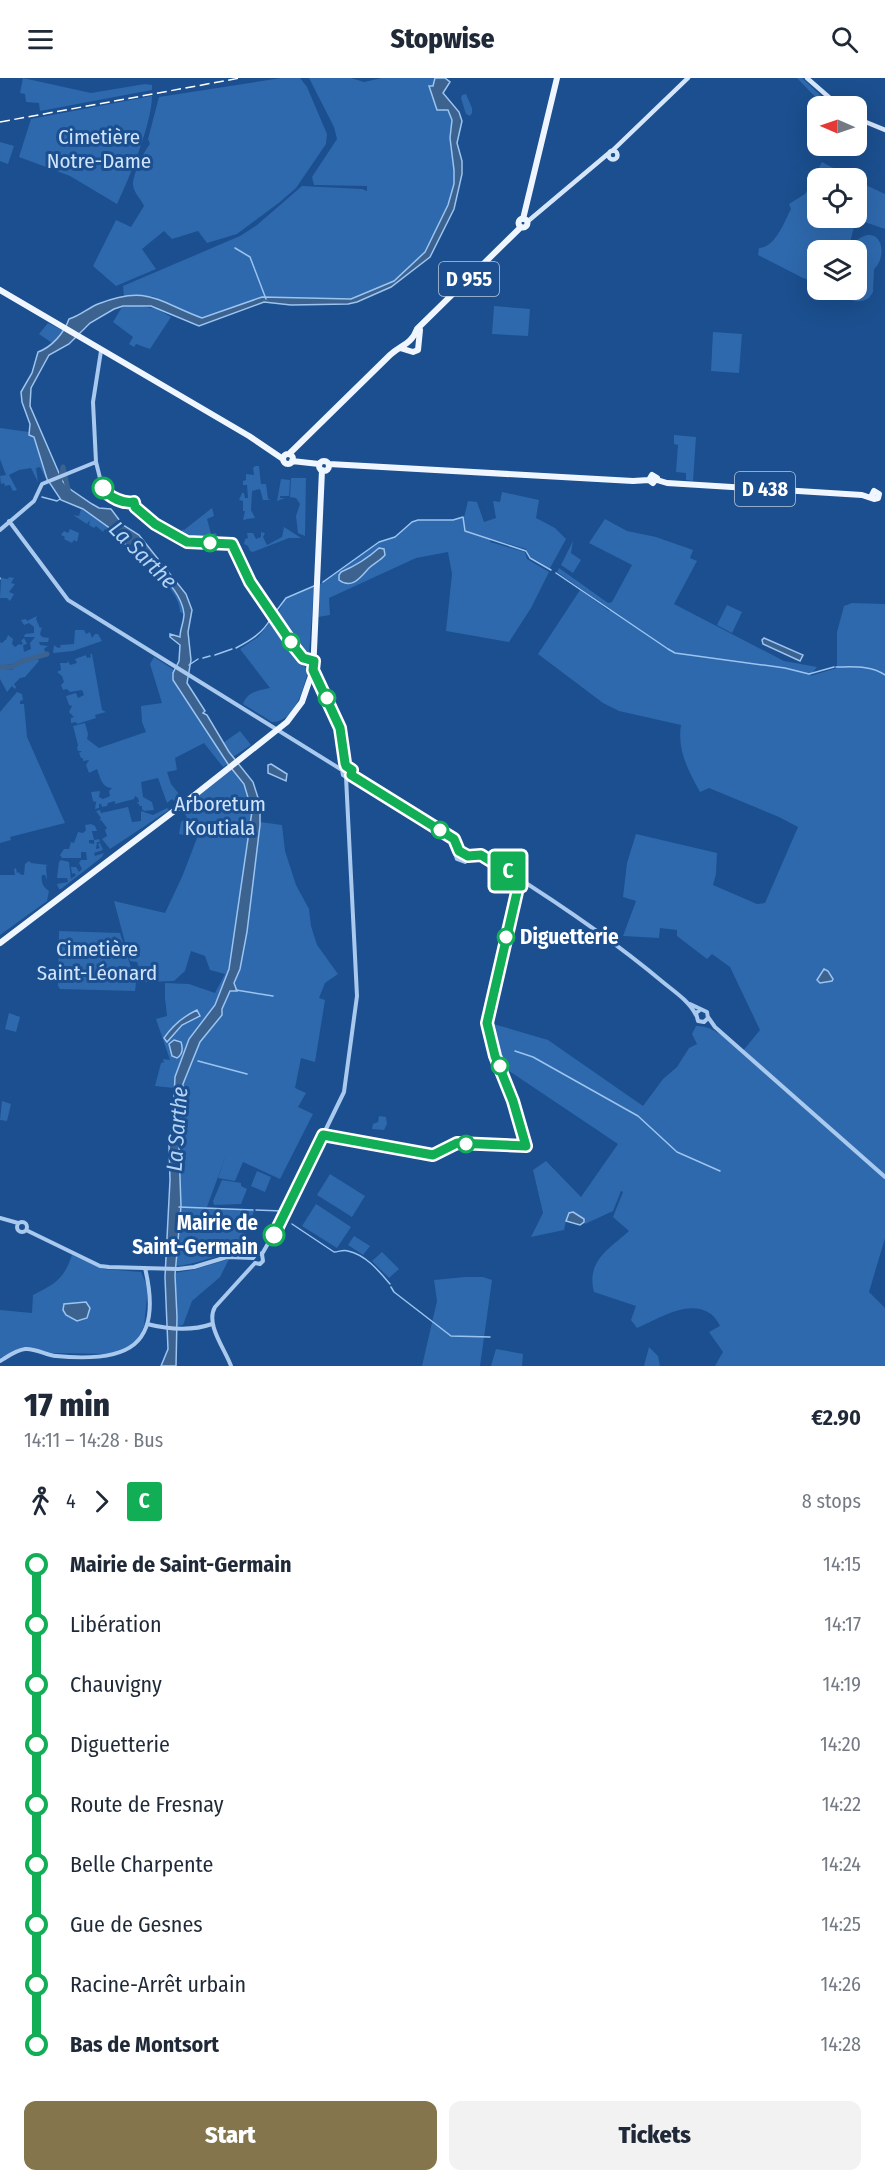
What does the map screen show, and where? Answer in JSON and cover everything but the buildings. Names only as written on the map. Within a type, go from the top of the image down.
[{"type":"main road","points":[[524,223],[557,78]]},
{"type":"main road","points":[[524,223],[599,161],[612,153],[620,142],[688,78]]},
{"type":"main road","points":[[807,78],[828,96]]},
{"type":"main road","points":[[867,123],[885,130]]},
{"type":"main road","name":"D 955","points":[[287,458],[398,348],[412,344],[420,326],[524,223]]},
{"type":"main road","points":[[0,290],[287,458],[325,467],[312,687],[298,714],[239,762],[0,943]]},
{"type":"main road","name":"D 438","points":[[325,467],[362,466],[649,480],[653,483],[657,480],[668,483],[871,495],[876,499],[882,496]]},
{"type":"street","points":[[101,351],[93,402],[96,462],[102,488],[108,495],[129,503]]},
{"type":"street","points":[[0,530],[34,501],[42,484],[96,462]]},
{"type":"street","points":[[135,507],[155,524],[187,542],[232,544],[250,582],[313,670],[336,716],[344,750],[343,775],[349,776],[454,839],[459,851],[468,856],[478,855],[486,858],[568,910],[617,945],[688,1004],[707,1012],[716,1027],[885,1177]]},
{"type":"street","points":[[9,521],[68,600],[280,730],[344,768],[352,770],[349,776],[357,996],[344,1092],[262,1254],[263,1261],[260,1264],[227,1257],[194,1267],[178,1269],[100,1266],[26,1229],[23,1221],[17,1225]]},
{"type":"street","points":[[303,658],[314,661]]},
{"type":"street","points":[[459,851],[455,853],[456,859],[465,862],[468,856]]},
{"type":"street","points":[[688,1004],[698,1020],[716,1027]]},
{"type":"street","points":[[696,1015],[700,1010]]},
{"type":"street","points":[[704,1022],[708,1017]]},
{"type":"street","points":[[0,1218],[17,1225],[20,1231],[26,1229]]},
{"type":"street","points":[[231,1366],[212,1324],[212,1314],[215,1307],[254,1261],[257,1253],[262,1254]]},
{"type":"street","points":[[0,1361],[18,1350],[26,1349],[58,1356],[112,1356],[124,1352],[140,1338],[147,1324],[150,1291],[145,1269]]},
{"type":"street","points":[[147,1324],[164,1328],[204,1327],[212,1324]]},
{"type":"green space","points":[[23,78],[91,93],[145,84],[152,85],[152,90],[40,111],[39,103],[26,102],[25,94],[20,93]]},
{"type":"green space","points":[[281,78],[300,78],[307,87],[327,134],[326,144],[296,188],[237,234],[207,243],[198,231],[172,239],[164,231],[142,249],[156,269],[116,286],[93,266],[116,220],[131,227],[144,206],[134,190],[133,180],[139,163],[150,144],[148,139],[159,97]]},
{"type":"green space","points":[[309,78],[351,78],[364,82],[382,78],[435,78],[433,86],[430,86],[436,108],[448,110],[452,120],[450,143],[454,184],[448,205],[425,252],[394,281],[351,299],[262,297],[202,318],[152,296],[124,297],[123,286],[240,236],[257,225],[302,186],[367,191],[367,186],[314,185],[312,177],[337,139],[334,127]]},
{"type":"green space","points":[[797,78],[802,78],[821,96],[814,96]]},
{"type":"green space","points":[[466,94],[472,108],[470,116],[466,114],[461,98]]},
{"type":"green space","name":"Cimetière Notre-Dame","points":[[152,96],[144,135],[117,204],[70,176],[19,157],[31,119]]},
{"type":"green space","points":[[0,142],[14,146],[8,164],[0,161]]},
{"type":"green space","points":[[822,162],[833,168],[819,168]]},
{"type":"green space","points":[[867,186],[885,194],[885,229],[867,223]]},
{"type":"green space","points":[[807,190],[807,228],[854,228],[851,240],[807,240],[807,279],[758,255],[759,248],[765,247],[779,233],[791,209],[789,204]]},
{"type":"green space","points":[[867,235],[877,238],[881,248],[880,260],[874,269],[873,292],[867,299],[867,240],[858,240]]},
{"type":"green space","points":[[134,305],[157,309],[171,317],[150,349],[129,344],[133,337],[113,322],[122,307]]},
{"type":"green space","points":[[494,306],[530,309],[528,336],[492,334]]},
{"type":"green space","points":[[48,323],[64,331],[52,343],[39,334]]},
{"type":"green space","points":[[713,332],[742,334],[739,373],[711,371]]},
{"type":"green space","points":[[0,428],[29,432],[29,435],[34,437],[47,479],[40,467],[36,468],[38,482],[31,468],[9,475],[17,490],[13,491],[10,485],[1,484],[0,476],[6,475],[0,459]]},
{"type":"green space","points":[[674,435],[696,437],[693,481],[686,480],[686,473],[676,472],[678,445],[674,444]]},
{"type":"green space","points":[[259,466],[261,484],[266,484],[268,499],[271,500],[263,500],[260,489],[252,491],[251,510],[255,518],[243,519],[245,511],[243,511],[243,501],[239,500],[242,493],[245,498],[248,498],[247,485],[243,485],[243,481],[246,480],[246,474],[254,475],[253,468]]},
{"type":"green space","points":[[291,478],[306,478],[305,536],[298,533],[296,516],[300,504],[296,498],[290,497]]},
{"type":"green space","points":[[281,479],[290,480],[289,496],[280,496],[280,498],[285,498],[277,501]]},
{"type":"green space","points":[[502,492],[539,500],[536,518],[555,528],[566,539],[550,568],[530,557],[526,549],[491,539],[490,542],[525,552],[527,559],[549,572],[531,608],[509,642],[446,631],[452,574],[448,552],[416,558],[329,598],[330,615],[318,617],[320,584],[379,542],[395,537],[411,522],[453,520],[464,517],[468,501],[477,502],[484,522],[496,518],[493,501],[500,502]]},
{"type":"green space","points":[[212,508],[214,516],[207,519],[211,534],[216,533],[219,540],[191,540],[181,537],[183,529]]},
{"type":"green space","points":[[81,509],[98,518],[113,531],[111,534],[105,529],[103,532],[96,526],[94,528],[89,525],[90,520],[87,524],[73,515],[79,516]]},
{"type":"green space","points":[[605,519],[627,531],[656,537],[693,550],[690,558],[697,561],[674,604],[784,661],[817,667],[810,676],[837,668],[837,632],[844,606],[852,603],[885,604],[885,1238],[869,1292],[885,1308],[885,1366],[715,1366],[723,1352],[709,1332],[720,1326],[711,1314],[693,1308],[664,1315],[637,1328],[631,1320],[636,1306],[594,1292],[592,1281],[596,1264],[601,1257],[629,1231],[613,1217],[623,1192],[621,1191],[613,1211],[585,1224],[584,1219],[573,1212],[567,1216],[564,1230],[531,1237],[543,1213],[533,1170],[546,1161],[581,1197],[618,1144],[503,1067],[490,1023],[548,1040],[643,1106],[663,1079],[677,1067],[689,1048],[697,1044],[692,1034],[696,1026],[715,1031],[742,1052],[760,1030],[730,967],[712,954],[707,959],[677,936],[677,930],[660,928],[659,938],[623,936],[636,901],[623,897],[627,863],[636,834],[717,853],[713,885],[757,904],[765,903],[798,827],[709,788],[700,792],[682,751],[681,725],[619,711],[603,703],[538,654],[580,590],[609,611],[610,609],[557,572],[559,568],[608,603],[612,602],[632,565],[589,543]]},
{"type":"green space","points":[[284,527],[301,538],[289,538],[253,552],[244,544],[245,539],[248,538],[247,533],[253,533],[256,539],[261,537],[261,532],[265,533],[263,537],[267,545],[282,537]]},
{"type":"green space","points":[[70,529],[79,533],[77,542],[74,540],[72,543],[61,535],[64,531],[68,533]]},
{"type":"green space","points":[[573,541],[571,553],[581,560],[573,573],[561,565]]},
{"type":"green space","points":[[151,566],[177,594],[184,614],[180,612],[174,594],[151,569]]},
{"type":"green space","points":[[9,577],[14,578],[11,583],[15,584],[9,592],[14,594],[10,601],[7,598],[0,598],[1,578],[8,579]]},
{"type":"green space","points":[[314,586],[309,654],[301,652],[276,616],[286,598]]},
{"type":"green space","points":[[727,605],[742,612],[732,633],[717,625]]},
{"type":"green space","points":[[37,616],[40,628],[42,627],[40,634],[42,637],[49,638],[48,642],[39,642],[40,645],[48,646],[44,649],[46,653],[17,663],[0,665],[0,642],[6,640],[8,635],[13,639],[12,644],[15,647],[23,643],[21,641],[24,638],[27,644],[23,645],[24,652],[31,649],[30,643],[35,637],[24,637],[25,634],[34,633],[34,627],[29,623],[24,625],[21,620],[26,619],[27,621]]},
{"type":"green space","points":[[272,620],[308,671],[297,704],[287,717],[272,722],[243,704],[250,694],[270,688],[240,649],[258,637]]},
{"type":"green space","points":[[75,630],[84,630],[86,634],[90,632],[92,638],[98,634],[102,641],[73,651],[53,653],[54,645],[58,648],[61,647],[60,645],[74,644]]},
{"type":"green space","points":[[90,654],[92,654],[102,710],[106,712],[77,724],[76,722],[71,723],[71,718],[74,717],[69,712],[72,706],[69,705],[66,696],[76,693],[78,698],[84,695],[82,690],[70,692],[67,689],[63,690],[62,676],[57,672],[61,670],[60,663],[68,661],[70,665],[77,663],[75,659],[86,655],[87,658],[91,657]]},
{"type":"green space","points":[[154,657],[174,670],[179,691],[228,764],[223,767],[204,743],[175,758],[177,770],[167,772],[171,784],[178,793],[176,803],[172,799],[167,803],[158,778],[141,782],[143,797],[152,802],[154,810],[144,811],[135,796],[134,799],[115,804],[115,801],[108,803],[107,806],[102,807],[99,804],[99,808],[95,809],[96,802],[93,801],[91,792],[100,791],[99,797],[103,799],[110,796],[109,791],[112,788],[100,779],[97,769],[89,773],[86,765],[89,760],[83,761],[81,758],[79,753],[82,751],[78,751],[73,726],[85,723],[87,739],[99,748],[146,732],[142,722],[141,706],[162,703],[150,664]]},
{"type":"green space","points":[[36,658],[39,661],[25,677],[20,678],[14,684],[15,689],[12,686],[7,692],[0,679],[0,668],[12,670],[19,663]]},
{"type":"green space","points":[[17,692],[22,694],[23,700],[20,704],[24,704],[27,737],[65,823],[10,837],[11,840],[0,843],[0,712]]},
{"type":"green space","points":[[240,731],[251,745],[233,757],[223,743]]},
{"type":"green space","name":"Arboretum Koutiala","points":[[231,768],[244,784],[252,811],[240,893],[251,896],[260,822],[282,825],[285,851],[296,885],[309,909],[317,945],[338,974],[325,983],[319,998],[325,1000],[315,1062],[301,1058],[295,1088],[306,1093],[298,1107],[313,1114],[280,1179],[243,1162],[235,1181],[218,1178],[226,1155],[207,1207],[254,1211],[240,1248],[237,1246],[233,1253],[176,1266],[180,1208],[174,1088],[155,1086],[161,1063],[164,1062],[163,1059],[170,1060],[156,1019],[167,1016],[165,983],[189,984],[215,993],[225,974],[210,970],[205,956],[191,951],[185,971],[174,981],[144,982],[137,962],[130,961],[114,901],[165,913],[197,838],[179,834],[181,822],[187,817],[180,807]]},
{"type":"green space","points":[[128,807],[132,822],[141,821],[141,811],[153,815],[167,808],[169,810],[110,849],[102,839],[107,836],[105,830],[107,828],[101,820],[99,821],[101,818],[96,811],[100,810],[101,813]]},
{"type":"green space","points":[[91,824],[97,831],[92,831],[94,840],[99,839],[100,842],[97,842],[96,849],[100,848],[98,844],[100,843],[103,850],[94,853],[95,856],[104,853],[102,857],[59,889],[57,884],[68,882],[67,878],[57,878],[59,862],[61,860],[69,862],[71,879],[76,875],[72,874],[71,867],[76,867],[79,872],[82,869],[79,863],[81,860],[87,860],[86,852],[81,852],[81,858],[62,858],[60,855],[64,849],[69,849],[71,842],[74,843],[78,832],[83,833],[86,830],[85,825]]},
{"type":"green space","points":[[29,861],[48,865],[46,866],[47,880],[45,875],[42,875],[43,885],[49,891],[47,901],[0,935],[0,875],[15,875],[14,869],[16,868],[17,873],[24,875],[25,864]]},
{"type":"green space","name":"Cimetière Saint-Léonard","points":[[59,931],[120,933],[136,983],[135,991],[60,989],[58,986]]},
{"type":"green space","points":[[9,1013],[20,1017],[16,1032],[5,1029]]},
{"type":"green space","points":[[2,1101],[11,1104],[7,1121],[0,1120]]},
{"type":"green space","points":[[379,1116],[386,1117],[387,1124],[384,1130],[372,1129],[373,1124],[378,1122]]},
{"type":"green space","points":[[257,1171],[271,1177],[265,1192],[251,1186]]},
{"type":"green space","points":[[330,1174],[365,1196],[352,1217],[317,1195]]},
{"type":"green space","points":[[222,1180],[241,1183],[241,1186],[247,1189],[241,1204],[214,1205],[213,1201]]},
{"type":"green space","points":[[316,1204],[351,1227],[337,1248],[302,1226]]},
{"type":"green space","points":[[354,1236],[370,1246],[363,1255],[348,1245]]},
{"type":"green space","points":[[382,1252],[399,1269],[389,1278],[372,1261]]},
{"type":"green space","points":[[72,1255],[103,1269],[141,1272],[148,1288],[144,1326],[138,1338],[129,1346],[109,1354],[52,1353],[23,1347],[0,1358],[0,1310],[32,1313],[33,1295],[58,1280],[66,1270]]},
{"type":"green space","points":[[229,1259],[220,1277],[192,1301],[183,1325],[176,1326],[173,1273],[193,1270]]},
{"type":"green space","points":[[483,1277],[492,1280],[480,1366],[422,1366],[437,1301],[434,1280]]},
{"type":"green space","points":[[649,1347],[658,1356],[660,1366],[644,1366]]},
{"type":"green space","points":[[496,1349],[523,1354],[522,1366],[491,1366]]},
{"type":"water","points":[[435,78],[445,78],[450,82],[443,93],[459,112],[462,121],[457,143],[462,161],[462,174],[454,209],[430,257],[391,287],[348,304],[291,305],[264,302],[199,326],[151,306],[123,306],[90,323],[69,344],[49,355],[31,388],[30,406],[67,487],[99,508],[111,509],[123,525],[139,535],[186,594],[192,610],[188,632],[191,660],[187,683],[205,711],[203,713],[207,715],[229,752],[253,782],[260,804],[260,825],[247,932],[240,969],[234,983],[237,991],[230,991],[222,1009],[222,1015],[200,1042],[183,1084],[179,1149],[181,1206],[175,1275],[176,1366],[161,1366],[168,1349],[165,1277],[170,1180],[169,1145],[175,1077],[189,1039],[215,1005],[229,969],[252,811],[244,784],[228,764],[173,680],[173,673],[179,661],[180,645],[170,637],[170,634],[180,637],[184,614],[176,592],[158,571],[117,538],[122,537],[83,509],[61,500],[47,479],[34,437],[29,435],[30,424],[21,392],[32,373],[38,352],[57,339],[69,319],[115,298],[141,295],[152,297],[202,318],[262,297],[351,299],[394,281],[425,252],[448,205],[454,184],[450,138],[452,120],[448,110],[437,110],[429,86],[433,86]]},
{"type":"water","points":[[379,548],[384,549],[385,555],[359,578],[348,584],[339,580],[341,572],[361,562]]},
{"type":"water","points":[[764,638],[803,655],[800,661],[763,644]]},
{"type":"water","points":[[271,764],[287,774],[286,781],[268,773],[268,765]]},
{"type":"water","points":[[824,969],[833,979],[820,983],[817,980]]},
{"type":"water","points":[[197,1010],[200,1016],[182,1025],[167,1042],[164,1038],[174,1025]]},
{"type":"water","points":[[174,1040],[181,1042],[182,1046],[177,1058],[172,1056],[169,1044]]},
{"type":"water","points":[[573,1212],[584,1219],[584,1222],[580,1225],[566,1221],[569,1213]]},
{"type":"water","points":[[86,1302],[90,1308],[87,1318],[77,1321],[66,1315],[63,1310],[64,1304]]},
{"type":"waterway","points":[[235,248],[250,257],[266,299]]},
{"type":"waterway","name":"La Sarthe","points":[[60,480],[63,467],[69,494]]},
{"type":"waterway","points":[[42,497],[57,501],[60,499]]},
{"type":"waterway","points":[[323,582],[379,542],[395,537],[412,522],[453,520],[463,517],[465,531],[526,551],[530,558],[551,570]]},
{"type":"waterway","points":[[556,573],[675,653],[785,668],[809,674],[834,667]]},
{"type":"waterway","points":[[274,614],[286,598],[314,586]]},
{"type":"waterway","points":[[236,648],[256,636],[271,618]]},
{"type":"waterway","points":[[215,655],[232,649]]},
{"type":"waterway","points":[[0,667],[11,667],[47,654]]},
{"type":"waterway","points":[[203,658],[210,656]]},
{"type":"waterway","points":[[189,665],[198,659]]},
{"type":"waterway","points":[[836,667],[868,668],[885,675]]},
{"type":"waterway","points":[[236,990],[273,996]]},
{"type":"waterway","points":[[515,1051],[533,1057],[638,1116],[677,1152],[720,1171]]},
{"type":"waterway","points":[[198,1061],[247,1074]]},
{"type":"waterway","points":[[179,1207],[253,1210]]},
{"type":"waterway","points":[[256,1210],[282,1211]]},
{"type":"waterway","points":[[292,1224],[334,1252],[346,1250],[361,1256],[372,1264],[390,1284]]},
{"type":"waterway","points":[[391,1287],[394,1292],[451,1336],[490,1337]]},
{"type":"railway","points":[[0,122],[240,78]]},
{"type":"bus line","name":"C","points":[[103,488],[111,497],[129,503],[134,502],[135,507],[153,523],[187,542],[232,544],[250,582],[295,648],[303,658],[314,661],[313,670],[333,708],[340,728],[345,763],[352,770],[351,775],[454,839],[459,851],[468,856],[481,855],[520,879],[492,997],[487,1029],[522,1128],[526,1146],[457,1143],[433,1155],[323,1135],[308,1161],[274,1235]]},
{"type":"place","name":"Diguetterie","points":[[506,937]]},
{"type":"place","name":"Mairie de Saint-Germain","points":[[274,1235]]}]
